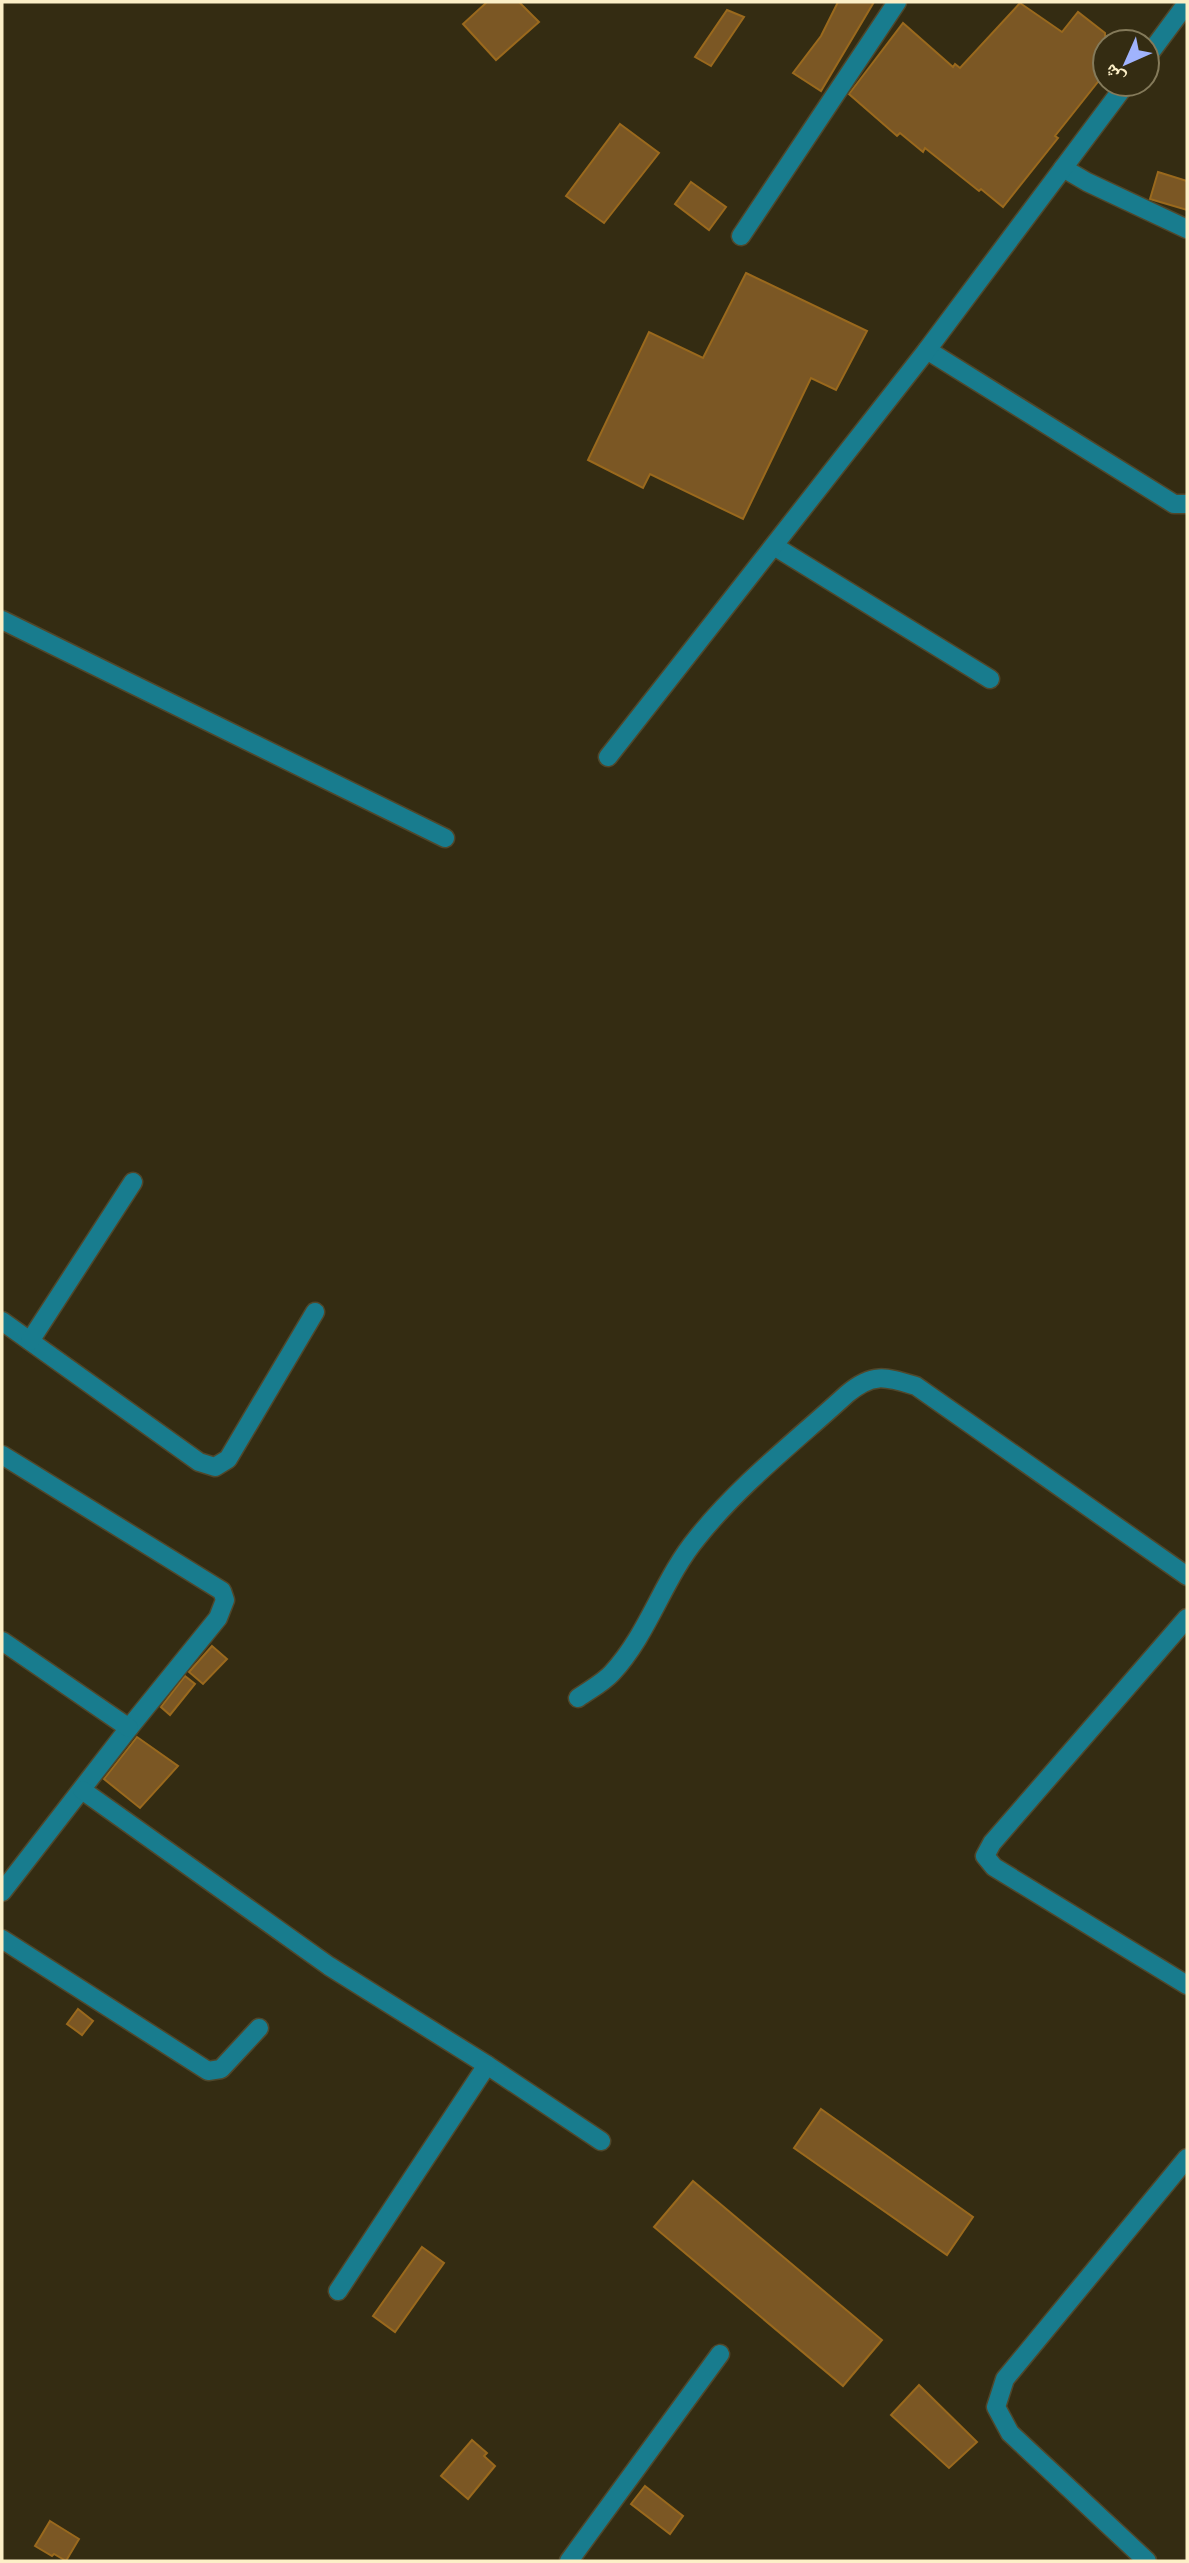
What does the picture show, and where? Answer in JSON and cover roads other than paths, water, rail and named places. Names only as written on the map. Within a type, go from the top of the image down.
[{"type":"street","points":[[741,236],[897,2]]},
{"type":"street","points":[[1161,38],[1187,3]]},
{"type":"street","points":[[608,757],[927,350],[1116,98]]},
{"type":"street","points":[[1063,168],[1187,229]]},
{"type":"street","points":[[927,350],[1174,504],[1187,504]]},
{"type":"street","points":[[774,546],[990,679]]},
{"type":"street","points":[[2,620],[445,838]]},
{"type":"street","points":[[30,1341],[133,1182]]},
{"type":"street","points":[[2,1321],[199,1462],[215,1467],[228,1459],[315,1312]]},
{"type":"street","points":[[578,1698],[611,1675],[643,1630],[683,1556],[698,1536],[739,1492],[847,1394],[860,1383],[876,1377],[916,1386],[1187,1576]]},
{"type":"street","points":[[2,1455],[222,1591],[225,1600],[218,1618],[2,1892]]},
{"type":"street","points":[[1187,1618],[992,1843],[985,1856],[994,1867],[1187,1985]]},
{"type":"street","points":[[2,1641],[129,1728]]},
{"type":"street","points":[[82,1790],[328,1966],[487,2065],[601,2141]]},
{"type":"street","points":[[2,1939],[208,2071],[221,2069],[259,2028]]},
{"type":"street","points":[[338,2291],[487,2065]]},
{"type":"street","points":[[1147,2561],[1010,2433],[996,2407],[1006,2379],[1187,2158]]},
{"type":"street","points":[[569,2561],[720,2354]]}]
